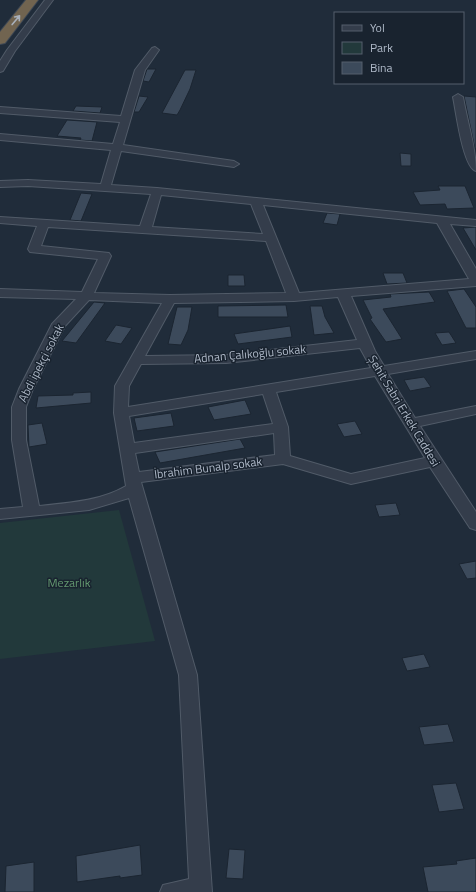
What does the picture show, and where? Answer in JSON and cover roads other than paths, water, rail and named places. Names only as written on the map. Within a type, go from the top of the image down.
[{"type":"highway","points":[[0,40],[32,0]]},
{"type":"street","points":[[0,69],[11,50],[49,0]]},
{"type":"street","points":[[105,188],[140,70],[154,50]]},
{"type":"street","points":[[458,97],[466,141],[476,168]]},
{"type":"street","points":[[0,110],[126,119]]},
{"type":"street","points":[[0,137],[117,147],[234,164]]},
{"type":"street","points":[[0,184],[28,183],[157,191],[476,223]]},
{"type":"street","points":[[145,229],[157,191]]},
{"type":"street","points":[[256,202],[294,297]]},
{"type":"street","points":[[0,293],[170,299],[294,297],[476,281],[441,219]]},
{"type":"street","points":[[0,220],[271,238]]},
{"type":"street","points":[[44,223],[34,249],[104,256],[87,295]]},
{"type":"street","name":"Şehit Sabri Erkek Caddesi","points":[[343,293],[364,342],[380,372],[454,493],[476,524]]},
{"type":"street","name":"Abdi ipekçi sokak","points":[[32,511],[19,440],[19,407],[26,389],[59,324],[87,295]]},
{"type":"street","points":[[170,299],[122,386],[121,413],[133,483],[188,675],[200,890],[172,892]]},
{"type":"street","name":"Adnan Çalıkoğlu sokak","points":[[136,360],[226,359],[364,342]]},
{"type":"street","points":[[121,413],[474,358]]},
{"type":"street","points":[[268,390],[281,427],[283,458]]},
{"type":"street","points":[[411,423],[476,410]]},
{"type":"street","points":[[127,449],[281,427]]},
{"type":"street","name":"İbrahim Bunalp sokak","points":[[0,514],[103,502],[124,495],[133,483],[283,458],[351,479],[434,461]]},
{"type":"park label","name":"Mezarlık","points":[[69,583]]}]
